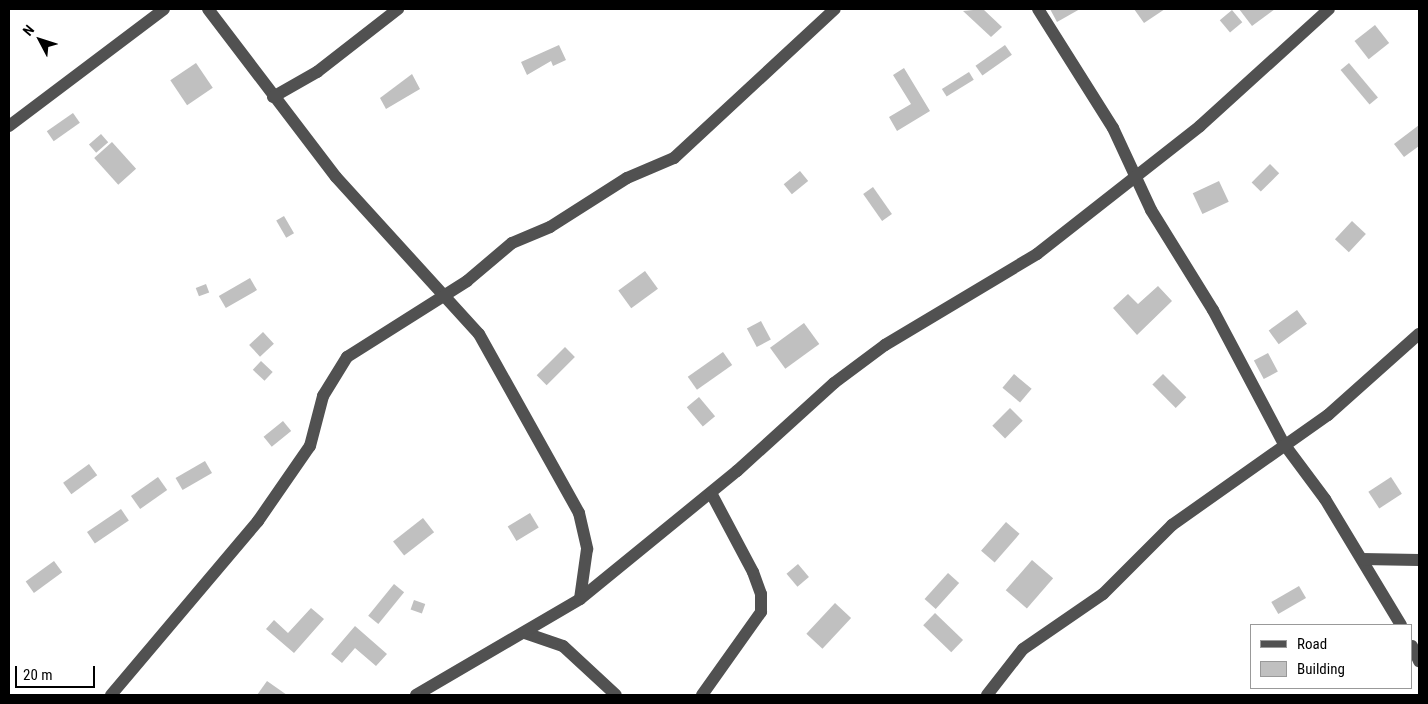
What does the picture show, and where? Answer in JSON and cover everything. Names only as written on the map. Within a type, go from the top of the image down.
[{"type":"street","points":[[9,126],[164,9]]},
{"type":"street","points":[[208,9],[273,97],[336,177],[479,334],[579,513],[587,549],[580,599]]},
{"type":"street","points":[[273,97],[317,72],[398,9]]},
{"type":"street","points":[[112,695],[258,521],[310,446],[323,396],[348,357],[442,294],[481,272],[512,244],[550,227],[627,178],[674,158],[835,9]]},
{"type":"street","points":[[1038,9],[1113,128],[1135,176],[1284,444],[1362,559],[1400,624]]},
{"type":"street","points":[[416,695],[525,633],[580,599],[711,493],[788,421],[885,345],[1037,254],[1200,126],[1329,9]]},
{"type":"street","points":[[987,695],[1024,649],[1079,613],[1172,525],[1284,444],[1328,415],[1419,334]]},
{"type":"street","points":[[702,695],[761,612],[761,594],[753,572],[711,493]]},
{"type":"street","points":[[1362,559],[1419,560]]},
{"type":"street","points":[[525,633],[563,646],[616,695]]},
{"type":"street","points":[[1413,648],[1419,661]]},
{"type":"building","points":[[983,9],[1002,27],[991,37],[963,11]]},
{"type":"building","points":[[1050,9],[1080,9],[1057,22]]},
{"type":"building","points":[[1134,9],[1165,9],[1144,23]]},
{"type":"building","points":[[1239,9],[1275,9],[1252,26]]},
{"type":"building","points":[[1232,10],[1242,22],[1230,33],[1220,20]]},
{"type":"building","points":[[1375,25],[1389,43],[1369,59],[1355,41]]},
{"type":"building","points":[[559,45],[566,60],[553,66],[551,61],[527,75],[521,62]]},
{"type":"building","points":[[1005,45],[1012,55],[982,75],[976,66]]},
{"type":"building","points":[[196,63],[213,88],[187,105],[170,80]]},
{"type":"building","points":[[1349,63],[1378,97],[1369,105],[1341,70]]},
{"type":"building","points":[[904,68],[930,111],[897,131],[889,117],[911,104],[893,75]]},
{"type":"building","points":[[969,72],[974,80],[947,97],[942,89]]},
{"type":"building","points":[[412,74],[420,89],[386,109],[380,98]]},
{"type":"building","points":[[73,113],[80,123],[54,141],[47,131]]},
{"type":"building","points":[[1419,125],[1419,146],[1404,157],[1394,144]]},
{"type":"building","points":[[101,134],[108,142],[96,153],[89,144]]},
{"type":"building","points":[[112,142],[136,169],[118,185],[94,158]]},
{"type":"building","points":[[1270,164],[1279,173],[1261,192],[1252,182]]},
{"type":"building","points":[[800,171],[808,181],[792,194],[784,184]]},
{"type":"building","points":[[1219,181],[1229,202],[1202,214],[1193,193]]},
{"type":"building","points":[[873,187],[892,214],[882,221],[863,194]]},
{"type":"building","points":[[284,216],[294,233],[286,238],[276,220]]},
{"type":"building","points":[[1352,221],[1366,234],[1349,252],[1335,239]]},
{"type":"building","points":[[645,271],[658,289],[631,308],[618,290]]},
{"type":"building","points":[[250,278],[257,290],[226,308],[219,296]]},
{"type":"building","points":[[206,284],[209,292],[199,296],[196,288]]},
{"type":"building","points":[[1158,286],[1172,301],[1137,335],[1113,308],[1128,294],[1138,304]]},
{"type":"building","points":[[1297,310],[1307,324],[1279,344],[1269,331]]},
{"type":"building","points":[[761,321],[771,340],[757,347],[747,329]]},
{"type":"building","points":[[804,323],[819,344],[785,369],[770,348]]},
{"type":"building","points":[[263,332],[274,344],[260,357],[249,345]]},
{"type":"building","points":[[565,347],[575,357],[547,385],[537,375]]},
{"type":"building","points":[[723,352],[732,365],[697,390],[688,377]]},
{"type":"building","points":[[1268,353],[1278,372],[1264,379],[1254,361]]},
{"type":"building","points":[[261,361],[273,372],[265,381],[253,370]]},
{"type":"building","points":[[1014,374],[1032,389],[1020,403],[1002,388]]},
{"type":"building","points":[[1163,374],[1186,397],[1176,408],[1152,385]]},
{"type":"building","points":[[699,397],[715,416],[703,426],[687,407]]},
{"type":"building","points":[[1010,408],[1023,421],[1005,438],[992,426]]},
{"type":"building","points":[[283,421],[291,431],[272,447],[264,437]]},
{"type":"building","points":[[205,461],[212,473],[183,490],[176,478]]},
{"type":"building","points":[[89,464],[97,475],[71,494],[63,483]]},
{"type":"building","points":[[158,477],[167,490],[140,509],[131,496]]},
{"type":"building","points":[[1391,477],[1402,494],[1379,508],[1368,492]]},
{"type":"building","points":[[121,509],[129,521],[95,544],[87,532]]},
{"type":"building","points":[[530,513],[539,528],[516,541],[508,526]]},
{"type":"building","points":[[423,518],[434,532],[404,556],[393,541]]},
{"type":"building","points":[[1006,522],[1020,534],[995,562],[981,551]]},
{"type":"building","points":[[1032,560],[1053,578],[1027,609],[1006,590]]},
{"type":"building","points":[[54,561],[62,572],[34,593],[26,582]]},
{"type":"building","points":[[798,564],[809,577],[797,587],[787,574]]},
{"type":"building","points":[[948,573],[959,583],[936,609],[925,599]]},
{"type":"building","points":[[394,584],[404,592],[378,624],[368,616]]},
{"type":"building","points":[[1299,586],[1306,598],[1278,614],[1271,602]]},
{"type":"building","points":[[414,600],[425,604],[422,614],[411,609]]},
{"type":"building","points":[[835,603],[851,618],[822,649],[806,634]]},
{"type":"building","points":[[311,608],[324,619],[294,653],[266,629],[274,620],[288,633]]},
{"type":"building","points":[[935,613],[963,640],[951,652],[923,625]]},
{"type":"building","points":[[355,626],[387,654],[376,666],[355,648],[342,663],[331,654]]},
{"type":"building","points":[[267,681],[287,695],[257,695]]}]
